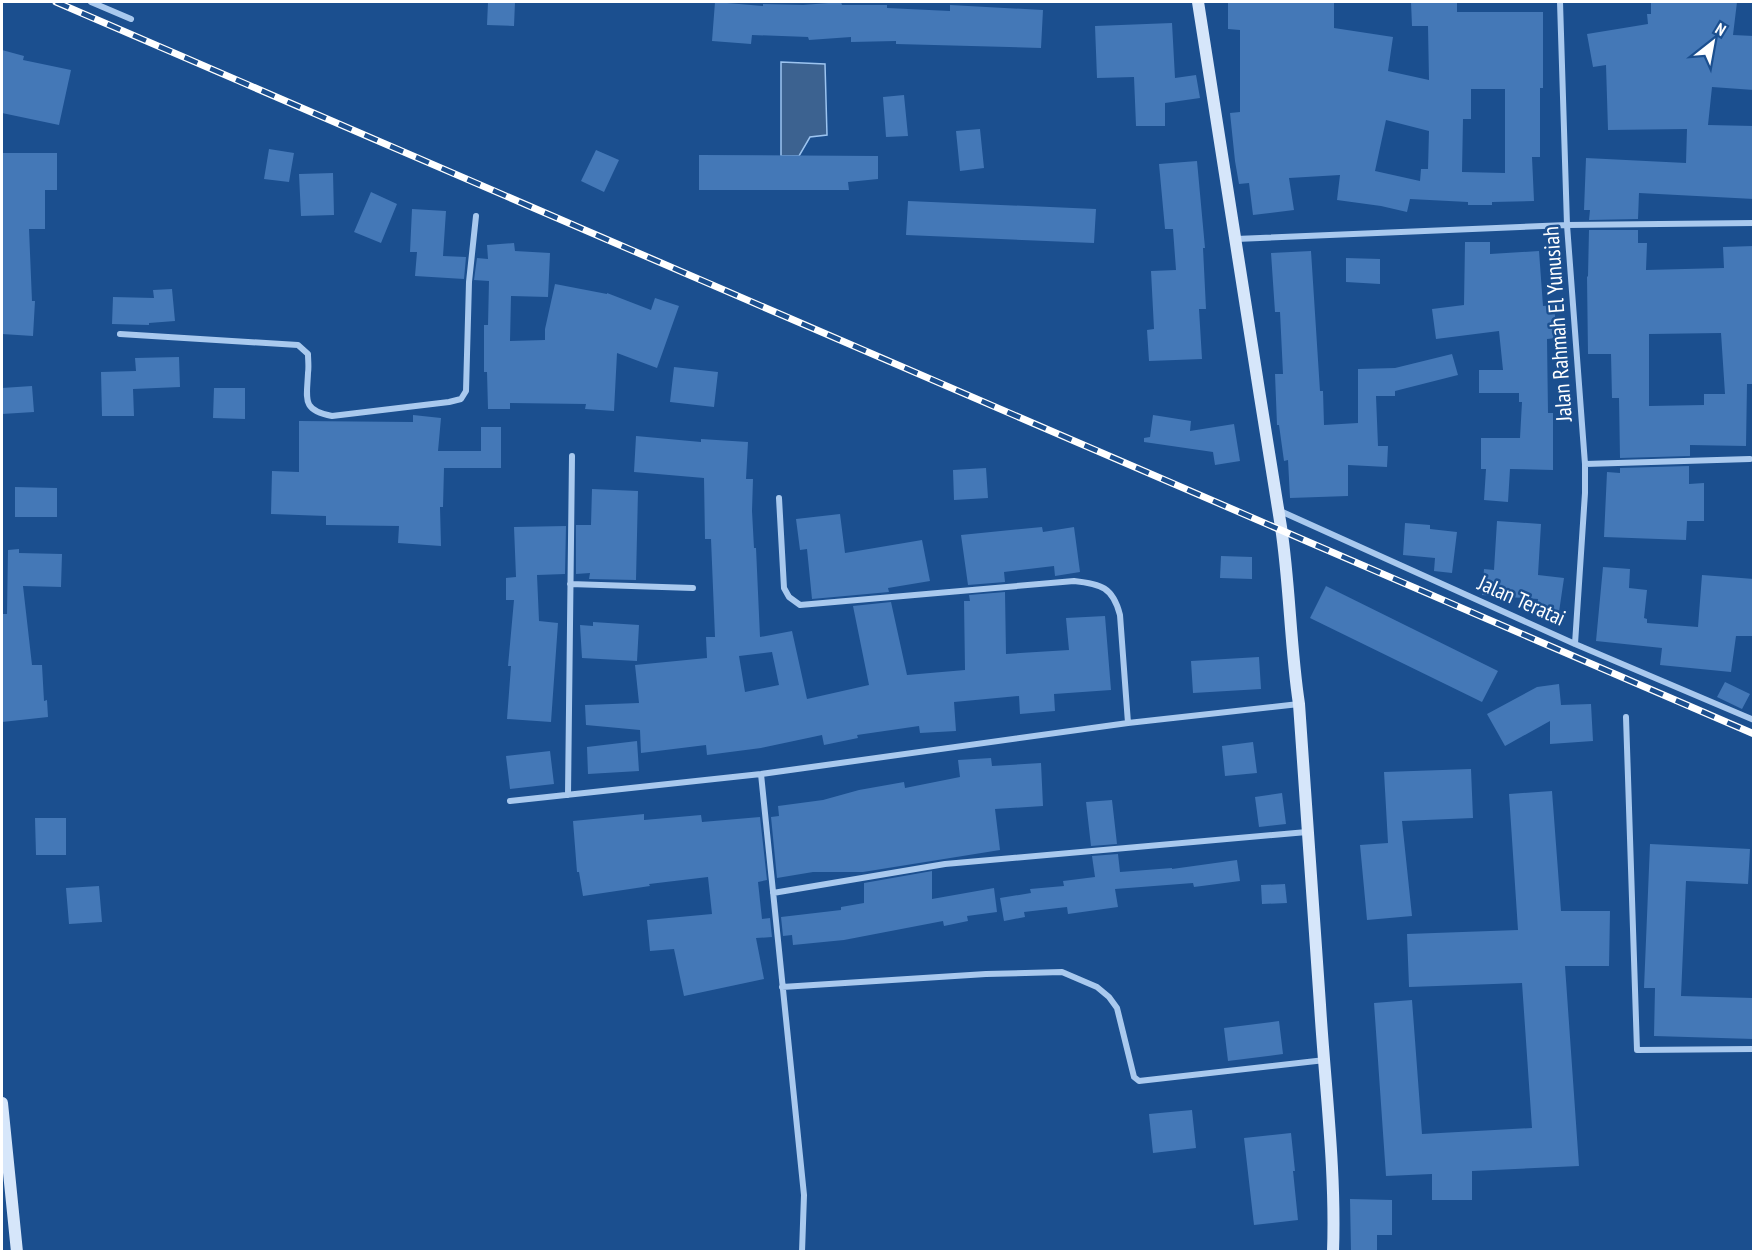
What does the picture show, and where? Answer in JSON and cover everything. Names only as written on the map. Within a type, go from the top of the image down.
[{"type":"street","points":[[91,2],[131,19]]},
{"type":"street","points":[[1198,2],[1281,530],[1299,704],[1325,1060],[1333,1186],[1333,1251]]},
{"type":"street","name":"Jalan Rahmah El Yunusiah","points":[[1560,2],[1567,225],[1585,464],[1575,644]]},
{"type":"street","points":[[120,334],[298,345],[308,354],[307,401],[311,409],[332,416],[461,399],[466,391],[469,282],[476,216]]},
{"type":"street","points":[[1236,239],[1567,225],[1754,223]]},
{"type":"street","points":[[568,795],[572,456]]},
{"type":"street","points":[[1585,464],[1750,459]]},
{"type":"street","points":[[779,498],[784,588],[789,597],[800,605],[1074,581],[1091,583],[1111,592],[1120,615],[1128,723]]},
{"type":"street","name":"Jalan Teratai","points":[[1278,510],[1575,644],[1754,720]]},
{"type":"street","points":[[570,584],[693,588]]},
{"type":"street","points":[[510,801],[761,774],[1128,723],[1299,704]]},
{"type":"street","points":[[1626,717],[1637,1050],[1754,1049]]},
{"type":"street","points":[[761,774],[804,1195],[802,1251]]},
{"type":"street","points":[[773,893],[945,864],[1307,832]]},
{"type":"street","points":[[782,987],[986,974],[1062,972],[1097,987],[1117,1008],[1134,1077],[1139,1081],[1325,1060]]},
{"type":"street","points":[[2,1103],[17,1251]]},
{"type":"water","points":[[781,62],[825,64],[827,135],[810,137],[799,156],[781,156]]},
{"type":"building","points":[[488,2],[515,2],[514,26],[487,25]]},
{"type":"building","points":[[715,2],[763,6],[763,4],[803,5],[841,2],[842,5],[887,5],[887,8],[950,11],[950,5],[1043,10],[1041,48],[896,44],[896,41],[851,42],[851,37],[809,40],[808,37],[752,35],[751,44],[712,41]]},
{"type":"building","points":[[1228,2],[1334,2],[1334,28],[1393,37],[1388,71],[1429,80],[1428,26],[1412,26],[1411,2],[1457,2],[1457,12],[1543,12],[1540,157],[1532,157],[1534,201],[1468,205],[1468,202],[1410,199],[1407,212],[1337,200],[1340,175],[1289,178],[1294,210],[1253,215],[1249,183],[1239,184],[1230,113],[1240,112],[1240,30],[1228,29]],"holes":[[[1471,89],[1505,89],[1505,173],[1462,172],[1463,119],[1471,119]],[[1386,120],[1429,131],[1428,169],[1421,169],[1420,181],[1375,171]]]},
{"type":"building","points":[[1651,2],[1737,2],[1733,35],[1754,36],[1754,90],[1712,87],[1708,125],[1754,126],[1754,199],[1639,193],[1638,219],[1589,220],[1590,210],[1584,210],[1586,158],[1686,163],[1687,129],[1608,130],[1606,65],[1593,67],[1587,34],[1648,24],[1647,14],[1651,14]]},
{"type":"building","points":[[1172,23],[1175,78],[1196,75],[1200,98],[1165,103],[1165,126],[1136,126],[1134,77],[1097,78],[1095,26]]},
{"type":"building","points":[[2,50],[24,56],[23,60],[71,70],[59,125],[2,113]]},
{"type":"building","points":[[904,95],[908,136],[886,137],[883,97]]},
{"type":"building","points":[[980,129],[984,168],[960,171],[956,131]]},
{"type":"building","points":[[269,149],[294,153],[289,182],[264,179]]},
{"type":"building","points":[[596,150],[619,160],[604,192],[581,181]]},
{"type":"building","points":[[2,153],[57,153],[57,190],[45,190],[45,229],[29,229],[32,301],[35,301],[33,336],[2,334]]},
{"type":"building","points":[[699,155],[878,156],[878,179],[848,182],[849,190],[699,190]]},
{"type":"building","points":[[1197,161],[1205,248],[1203,248],[1206,309],[1199,309],[1202,359],[1149,361],[1147,330],[1154,329],[1151,271],[1176,270],[1173,229],[1165,229],[1159,164]]},
{"type":"building","points":[[333,173],[334,215],[301,216],[299,174]]},
{"type":"building","points":[[371,192],[397,204],[381,243],[354,232]]},
{"type":"building","points":[[908,201],[1096,209],[1094,243],[906,235]]},
{"type":"building","points":[[412,209],[446,211],[443,256],[466,257],[464,279],[415,276],[417,252],[410,252]]},
{"type":"building","points":[[1589,230],[1638,230],[1638,243],[1647,243],[1646,270],[1724,268],[1723,247],[1754,246],[1754,384],[1747,384],[1746,446],[1690,445],[1690,456],[1620,458],[1619,398],[1612,398],[1611,354],[1588,354]],"holes":[[[1721,333],[1725,394],[1704,394],[1704,405],[1649,406],[1649,334]]]},
{"type":"building","points":[[1465,242],[1490,242],[1490,254],[1539,251],[1543,306],[1554,305],[1557,338],[1547,339],[1548,413],[1553,413],[1553,470],[1510,469],[1508,502],[1484,500],[1486,469],[1481,469],[1481,438],[1520,438],[1522,402],[1519,402],[1519,393],[1479,393],[1479,370],[1503,370],[1499,331],[1436,339],[1432,309],[1464,305]]},
{"type":"building","points":[[514,243],[515,251],[550,253],[548,297],[511,296],[510,341],[545,340],[545,329],[555,284],[607,293],[651,310],[655,298],[679,306],[657,368],[617,353],[614,411],[585,409],[586,404],[510,403],[510,409],[488,409],[487,372],[484,372],[484,325],[488,325],[489,281],[474,280],[477,258],[488,259],[487,245]]},
{"type":"building","points":[[1311,251],[1324,425],[1358,423],[1358,369],[1395,368],[1452,354],[1458,375],[1395,391],[1395,396],[1376,396],[1378,446],[1388,446],[1387,467],[1348,465],[1348,496],[1290,498],[1288,460],[1284,461],[1279,425],[1277,425],[1275,374],[1283,374],[1280,312],[1275,312],[1271,253]]},
{"type":"building","points":[[1346,258],[1380,259],[1380,284],[1346,282]]},
{"type":"building","points":[[172,289],[175,321],[149,323],[149,325],[112,324],[113,297],[154,298],[153,290]]},
{"type":"building","points":[[179,357],[180,387],[133,389],[134,416],[102,416],[101,372],[136,371],[135,358]]},
{"type":"building","points":[[674,367],[718,372],[714,407],[670,402]]},
{"type":"building","points":[[32,386],[34,412],[2,414],[2,388]]},
{"type":"building","points":[[214,388],[245,388],[245,419],[213,418]]},
{"type":"building","points":[[413,415],[441,418],[438,451],[481,451],[481,427],[501,427],[501,468],[444,468],[443,507],[440,507],[441,546],[398,543],[399,526],[326,525],[326,516],[271,514],[272,471],[299,472],[299,421],[413,422]]},
{"type":"building","points":[[1153,415],[1191,421],[1190,431],[1234,424],[1240,461],[1215,465],[1213,452],[1144,442],[1144,438],[1150,437]]},
{"type":"building","points":[[636,436],[701,442],[701,439],[748,442],[746,479],[753,479],[752,511],[760,637],[792,631],[807,699],[869,685],[853,606],[891,602],[907,675],[965,670],[964,601],[970,601],[969,595],[1005,592],[1006,654],[1069,650],[1066,618],[1105,616],[1111,690],[1054,694],[1055,711],[1020,714],[1019,696],[954,702],[956,731],[920,733],[919,726],[857,735],[858,738],[824,745],[822,735],[761,748],[707,755],[706,745],[641,753],[640,730],[586,725],[585,705],[639,703],[635,665],[707,658],[706,637],[715,637],[711,539],[705,539],[704,478],[634,472]],"holes":[[[772,652],[779,685],[745,692],[739,656]]]},
{"type":"building","points":[[1689,466],[1689,484],[1704,483],[1704,521],[1687,521],[1686,540],[1604,537],[1607,472],[1620,473],[1620,468]]},
{"type":"building","points":[[986,468],[988,498],[954,500],[953,470]]},
{"type":"building","points":[[15,487],[57,488],[57,517],[15,517]]},
{"type":"building","points":[[592,489],[638,491],[636,580],[589,579],[590,573],[576,574],[576,525],[591,525]]},
{"type":"building","points":[[840,514],[845,553],[922,540],[930,581],[888,588],[889,592],[812,599],[807,549],[800,550],[796,519]]},
{"type":"building","points":[[1497,521],[1541,524],[1538,575],[1564,578],[1559,612],[1537,609],[1538,599],[1482,595],[1484,569],[1494,570]]},
{"type":"building","points":[[1405,523],[1430,525],[1430,529],[1457,532],[1452,573],[1434,571],[1435,558],[1403,555]]},
{"type":"building","points":[[566,526],[565,574],[537,575],[539,621],[558,623],[551,722],[507,719],[511,666],[508,666],[514,600],[506,600],[506,578],[516,577],[514,527]]},
{"type":"building","points":[[1042,527],[1043,532],[1074,527],[1080,572],[1055,576],[1054,566],[1004,572],[1005,582],[968,585],[961,535]]},
{"type":"building","points":[[19,549],[19,553],[62,554],[61,587],[23,586],[32,665],[42,665],[44,701],[47,700],[48,717],[2,722],[2,614],[7,614],[8,550]]},
{"type":"building","points":[[1221,556],[1252,557],[1252,579],[1220,578]]},
{"type":"building","points":[[1603,567],[1630,569],[1629,588],[1647,590],[1644,618],[1647,619],[1647,623],[1698,627],[1702,575],[1754,579],[1754,636],[1736,636],[1731,672],[1660,665],[1662,648],[1596,641]]},
{"type":"building","points":[[1326,586],[1498,671],[1482,702],[1310,618]]},
{"type":"building","points":[[593,622],[639,625],[637,661],[582,658],[580,625],[593,626]]},
{"type":"building","points":[[1259,657],[1261,689],[1193,693],[1191,661]]},
{"type":"building","points":[[1725,682],[1750,694],[1742,709],[1717,697]]},
{"type":"building","points":[[1559,684],[1561,705],[1591,704],[1593,741],[1550,744],[1550,721],[1505,746],[1487,714],[1537,687]]},
{"type":"building","points":[[637,741],[639,771],[588,774],[587,747]]},
{"type":"building","points":[[1253,742],[1257,773],[1225,776],[1222,746]]},
{"type":"building","points":[[550,751],[554,784],[510,789],[506,756]]},
{"type":"building","points":[[991,758],[992,766],[1041,763],[1043,806],[995,809],[1000,850],[863,872],[813,872],[777,878],[771,817],[779,816],[778,806],[823,800],[859,790],[904,782],[905,788],[960,777],[958,760]]},
{"type":"building","points":[[1471,769],[1473,818],[1402,821],[1412,916],[1367,920],[1360,845],[1388,843],[1384,772]]},
{"type":"building","points":[[1552,791],[1561,911],[1610,911],[1609,966],[1565,966],[1579,1166],[1472,1171],[1472,1200],[1432,1200],[1432,1174],[1386,1176],[1374,1003],[1412,1000],[1422,1134],[1532,1128],[1522,983],[1409,987],[1407,934],[1518,930],[1509,794]]},
{"type":"building","points":[[1282,793],[1286,824],[1259,827],[1255,797]]},
{"type":"building","points":[[1112,800],[1117,844],[1091,846],[1086,802]]},
{"type":"building","points":[[644,814],[644,820],[701,815],[702,822],[760,817],[767,880],[758,882],[762,919],[770,918],[772,937],[756,938],[764,979],[684,996],[674,949],[650,951],[647,920],[712,914],[708,877],[649,884],[650,886],[583,896],[579,872],[577,872],[573,821]]},
{"type":"building","points":[[35,818],[66,818],[66,855],[36,855]]},
{"type":"building","points":[[1650,844],[1750,849],[1748,884],[1686,881],[1681,996],[1754,998],[1754,1039],[1654,1036],[1655,988],[1644,988]]},
{"type":"building","points":[[1118,854],[1120,872],[1172,869],[1237,860],[1240,881],[1194,887],[1193,883],[1115,889],[1118,907],[1068,914],[1067,907],[1024,912],[1025,917],[1004,921],[1000,898],[1031,893],[1030,889],[1064,886],[1063,881],[1095,877],[1092,856]]},
{"type":"building","points":[[932,871],[932,899],[994,888],[997,912],[967,916],[968,921],[944,926],[943,921],[844,940],[793,945],[792,935],[783,936],[781,917],[841,910],[841,907],[864,903],[864,883]]},
{"type":"building","points":[[1285,884],[1287,903],[1262,904],[1261,885]]},
{"type":"building","points":[[99,886],[102,922],[69,924],[66,888]]},
{"type":"building","points":[[1279,1021],[1283,1054],[1228,1061],[1224,1028]]},
{"type":"building","points":[[1192,1110],[1196,1148],[1153,1153],[1149,1114]]},
{"type":"building","points":[[1291,1133],[1298,1220],[1254,1225],[1244,1138]]},
{"type":"building","points":[[1350,1199],[1392,1200],[1392,1235],[1377,1235],[1377,1251],[1351,1251]]},
{"type":"railway","points":[[56,2],[1754,734]]}]
